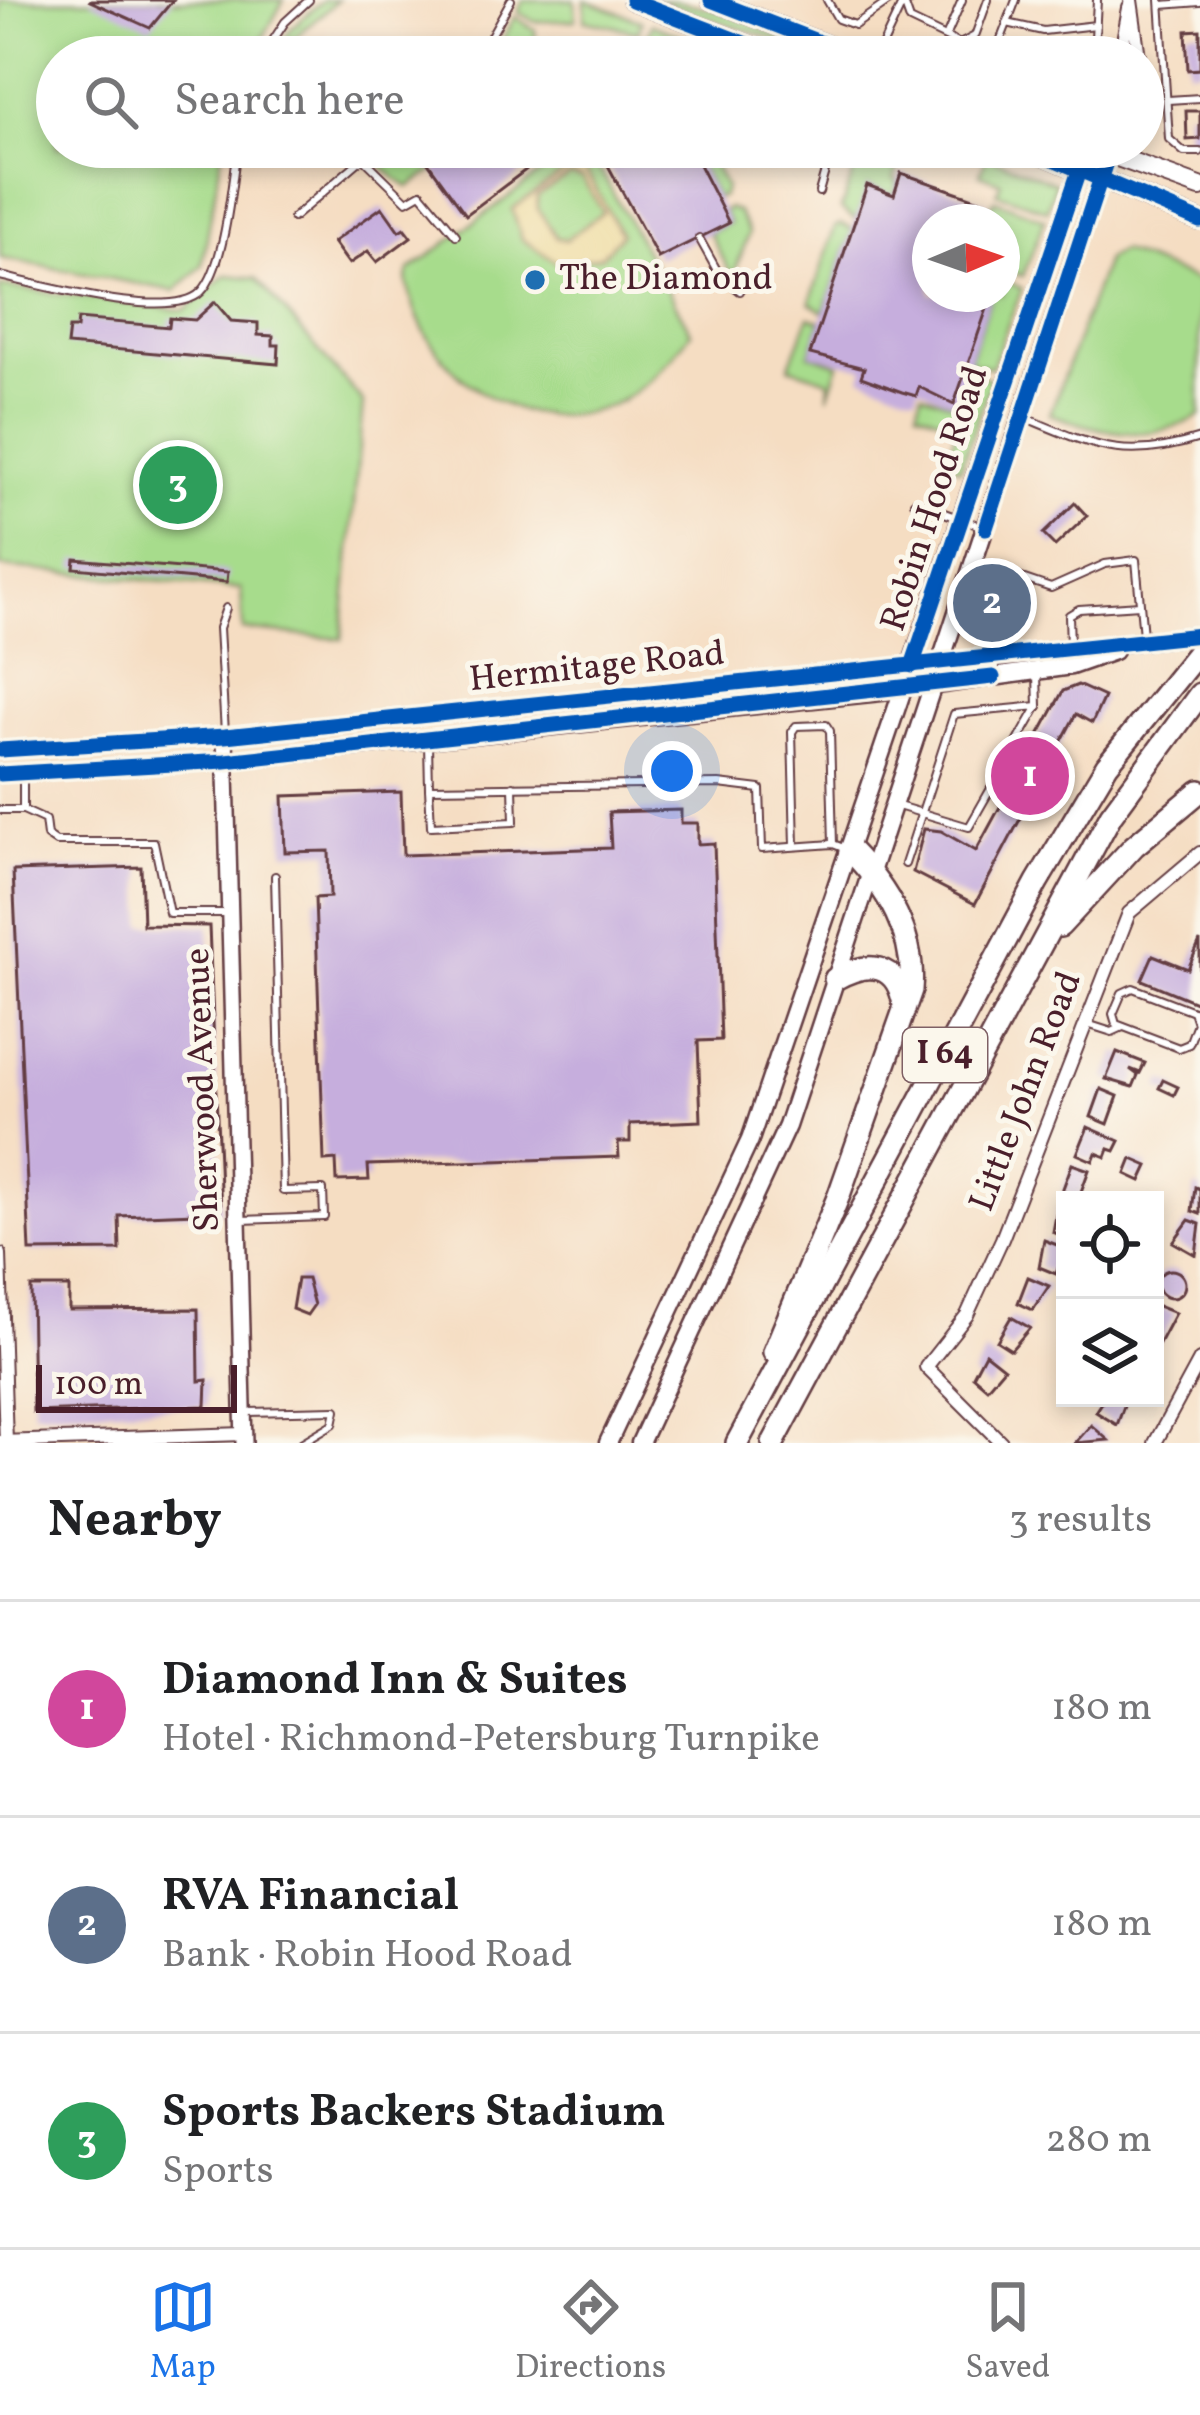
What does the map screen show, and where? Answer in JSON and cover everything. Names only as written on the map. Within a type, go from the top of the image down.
[{"type":"highway","name":"I 64","points":[[742,1435],[1037,882],[1107,765],[1200,650]]},
{"type":"highway","name":"I 64","points":[[773,1443],[1111,814],[1200,694]]},
{"type":"highway","points":[[1032,958],[1134,846],[1200,791]]},
{"type":"highway","points":[[742,1435],[838,1195],[912,976],[905,933],[871,872],[841,847]]},
{"type":"highway","points":[[836,979],[866,966],[885,969],[897,981],[904,1008]]},
{"type":"main road","points":[[632,0],[725,36]]},
{"type":"main road","points":[[710,0],[733,4],[808,36]]},
{"type":"main road","name":"Robin Hood Road","points":[[640,1443],[787,1126],[1023,416],[1100,168]]},
{"type":"main road","points":[[1151,168],[1200,187]]},
{"type":"main road","points":[[1079,169],[1200,221]]},
{"type":"main road","name":"Robin Hood Road","points":[[608,1443],[750,1141],[841,847],[905,690],[1079,169]]},
{"type":"main road","points":[[1023,416],[1012,405],[1012,392],[1024,352],[1024,328]]},
{"type":"main road","name":"Hermitage Road","points":[[938,663],[1200,634]]},
{"type":"main road","name":"Hermitage Road","points":[[905,690],[1071,666],[1143,640]]},
{"type":"street","points":[[1124,36],[1131,1]]},
{"type":"street","points":[[1131,1],[1136,36]]},
{"type":"street","name":"Hermitage Road","points":[[0,751],[225,736],[938,663]]},
{"type":"street","name":"Hermitage Road","points":[[0,774],[225,761],[905,690]]},
{"type":"street","name":"Sherwood Avenue","points":[[225,736],[244,1438]]},
{"type":"street","name":"Little John Road","points":[[1002,1443],[926,1367],[967,1315],[1129,913],[1200,854]]},
{"type":"street","points":[[0,1254],[4,1442],[244,1438]]},
{"type":"street","points":[[1155,1443],[1200,1360]]},
{"type":"lane","points":[[276,36],[309,0]]},
{"type":"lane","points":[[491,36],[512,0]]},
{"type":"lane","points":[[827,0],[838,19],[855,25],[892,0]]},
{"type":"lane","points":[[903,2],[913,0]]},
{"type":"lane","points":[[946,36],[962,0]]},
{"type":"lane","points":[[975,36],[988,0]]},
{"type":"lane","points":[[1002,36],[1016,0]]},
{"type":"lane","points":[[1095,36],[1097,0]]},
{"type":"lane","points":[[903,2],[910,20],[944,36]]},
{"type":"lane","points":[[888,36],[903,2]]},
{"type":"lane","points":[[1162,36],[1160,2],[1200,2]]},
{"type":"lane","points":[[1007,22],[1043,31],[1096,25]]},
{"type":"lane","points":[[1164,67],[1171,145],[1200,152]]},
{"type":"lane","points":[[1166,100],[1200,98]]},
{"type":"lane","points":[[0,276],[139,302],[172,306],[188,301],[204,290],[214,267],[234,168]]},
{"type":"lane","points":[[293,218],[351,168]]},
{"type":"lane","points":[[373,168],[407,201],[421,193],[456,236]]},
{"type":"lane","points":[[819,192],[826,168]]},
{"type":"lane","points":[[699,238],[719,274],[740,291]]},
{"type":"lane","points":[[1023,416],[1121,451],[1155,452],[1200,438]]},
{"type":"lane","points":[[914,502],[986,529]]},
{"type":"lane","points":[[974,562],[1051,588],[1105,564],[1136,560],[1143,640]]},
{"type":"lane","points":[[1070,648],[1070,615],[1079,609],[1140,605]]},
{"type":"lane","points":[[225,736],[219,628],[226,608]]},
{"type":"lane","points":[[895,805],[969,827],[1038,706],[1037,671]]},
{"type":"lane","points":[[905,864],[954,714],[1038,706]]},
{"type":"lane","points":[[429,788],[760,789],[762,848],[841,847],[826,724],[796,726],[792,732],[795,846]]},
{"type":"lane","points":[[428,740],[431,826],[514,822],[513,785]]},
{"type":"lane","points":[[22,773],[23,810]]},
{"type":"lane","points":[[0,810],[23,810],[45,820],[47,836],[56,842],[154,842],[169,913],[229,913]]},
{"type":"lane","points":[[238,1220],[324,1217],[323,1190],[283,1191],[275,876]]},
{"type":"lane","points":[[1133,988],[1193,1011],[1198,1023],[1189,1044],[1179,1048],[1124,1027],[1114,1015],[1122,993],[1133,988]]},
{"type":"lane","points":[[1087,1024],[1112,1032],[1124,1027]]},
{"type":"lane","points":[[661,1332],[686,1345]]},
{"type":"lane","points":[[243,1412],[336,1410],[333,1424],[301,1443]]},
{"type":"green space","points":[[0,0],[284,0],[264,36],[36,36],[36,168],[219,168],[202,266],[175,291],[0,258]]},
{"type":"green space","points":[[323,0],[338,0],[297,36],[286,36]]},
{"type":"green space","points":[[523,0],[575,0],[576,20],[535,22],[518,12]]},
{"type":"green space","points":[[585,0],[642,21],[638,32],[585,20]]},
{"type":"green space","points":[[654,0],[721,12],[782,36],[765,36]]},
{"type":"green space","points":[[515,17],[535,30],[535,36],[505,36]]},
{"type":"green space","points":[[652,24],[682,36],[647,36]]},
{"type":"green space","points":[[382,168],[432,168],[434,171],[408,187]]},
{"type":"green space","name":"The Diamond","points":[[547,168],[599,168],[691,332],[658,372],[627,397],[581,414],[546,415],[512,407],[454,371],[432,344],[416,312],[409,271]]},
{"type":"green space","points":[[701,168],[716,168],[725,187],[723,196],[716,198]]},
{"type":"green space","points":[[855,168],[898,168],[894,195],[868,186],[856,220],[841,209]]},
{"type":"green space","points":[[982,168],[1018,168],[1056,183],[1047,210],[997,193],[1001,182],[980,174]]},
{"type":"green space","points":[[1020,210],[1045,219],[1020,275]]},
{"type":"green space","points":[[723,211],[738,212],[749,233],[733,277],[709,233],[729,223]]},
{"type":"green space","points":[[841,224],[853,229],[824,312],[810,303],[835,227]]},
{"type":"green space","points":[[1121,251],[1200,282],[1200,416],[1181,425],[1125,433],[1050,414],[1106,260]]},
{"type":"green space","points":[[226,275],[256,278],[363,402],[342,639],[243,630],[241,589],[0,567],[0,286],[185,311]]},
{"type":"green space","points":[[986,312],[1013,312],[991,368],[969,361]]},
{"type":"green space","points":[[809,317],[821,321],[810,354],[839,364],[828,397],[829,380],[789,367]]},
{"type":"green space","points":[[966,369],[991,380],[960,469],[946,461],[958,424],[917,410],[922,393],[954,404]]},
{"type":"sand","points":[[570,168],[584,168],[621,234],[602,256],[559,264],[522,239],[512,209]],"holes":[[[570,175],[582,178],[603,212],[566,240],[557,238],[538,209],[537,196]]]},
{"type":"building","points":[[91,0],[173,0],[150,28],[90,1]]},
{"type":"building","points":[[1200,30],[1200,69],[1188,70],[1186,31]]},
{"type":"building","points":[[1186,111],[1200,111],[1200,139],[1187,140]]},
{"type":"building","points":[[432,168],[528,168],[466,215]]},
{"type":"building","points":[[609,168],[701,168],[729,223],[658,258]]},
{"type":"building","points":[[901,173],[988,203],[912,204],[912,312],[986,312],[954,404],[919,387],[916,396],[902,392],[861,377],[864,368],[810,354],[867,185],[894,195]]},
{"type":"building","points":[[382,207],[399,231],[404,228],[411,237],[377,262],[368,251],[349,264],[333,242]]},
{"type":"building","points":[[215,302],[231,321],[258,323],[258,335],[273,336],[273,345],[279,345],[278,364],[67,345],[69,328],[77,328],[78,319],[169,327],[170,318],[195,320]]},
{"type":"building","points":[[1075,503],[1087,516],[1055,546],[1043,534]]},
{"type":"building","points":[[75,559],[228,572],[227,582],[74,568]]},
{"type":"building","points":[[999,572],[1014,577],[1010,591],[1019,594],[1006,632],[999,633],[972,624],[985,582],[995,585]]},
{"type":"building","points":[[1078,685],[1104,697],[1092,723],[1076,714],[975,904],[913,872],[924,829],[941,831],[976,851],[1063,691]]},
{"type":"building","points":[[401,792],[403,855],[611,848],[609,812],[681,810],[681,823],[698,823],[698,844],[714,843],[721,1040],[698,1041],[701,1121],[630,1124],[630,1142],[618,1142],[619,1157],[368,1165],[369,1180],[337,1181],[336,1160],[324,1161],[315,898],[330,897],[329,851],[285,852],[283,796]]},
{"type":"building","points":[[141,867],[143,925],[209,926],[221,1212],[119,1216],[120,1250],[30,1251],[13,871]]},
{"type":"building","points":[[1200,941],[1200,1004],[1142,980],[1153,955],[1188,969]]},
{"type":"building","points":[[1117,1052],[1145,1063],[1140,1073],[1130,1069],[1138,1075],[1133,1087],[1106,1079]]},
{"type":"building","points":[[1163,1080],[1178,1087],[1174,1095],[1159,1088]]},
{"type":"building","points":[[1101,1089],[1118,1096],[1108,1124],[1091,1117]]},
{"type":"building","points":[[1088,1127],[1120,1141],[1115,1151],[1109,1149],[1106,1157],[1096,1153],[1093,1161],[1077,1154]]},
{"type":"building","points":[[1132,1159],[1148,1166],[1141,1181],[1126,1174]]},
{"type":"building","points":[[1072,1164],[1089,1170],[1081,1191],[1062,1191]]},
{"type":"building","points":[[1195,1187],[1200,1189],[1200,1214],[1192,1211]]},
{"type":"building","points":[[1189,1220],[1200,1224],[1196,1255],[1173,1242]]},
{"type":"building","points":[[1044,1240],[1056,1245],[1056,1274],[1039,1267]]},
{"type":"building","points":[[1177,1271],[1184,1278],[1181,1294],[1164,1296],[1164,1272]]},
{"type":"building","points":[[1028,1277],[1049,1286],[1033,1310],[1018,1303]]},
{"type":"building","points":[[297,1279],[307,1279],[314,1305],[307,1315],[292,1309]]},
{"type":"building","points":[[31,1287],[69,1287],[69,1310],[198,1309],[199,1381],[207,1380],[206,1406],[33,1412]]},
{"type":"building","points":[[1164,1309],[1175,1313],[1164,1334]]},
{"type":"building","points":[[1011,1317],[1030,1328],[1011,1350],[997,1341]]},
{"type":"building","points":[[985,1353],[1004,1368],[987,1388],[973,1376]]},
{"type":"building","points":[[1099,1407],[1124,1407],[1117,1425],[1096,1412]]},
{"type":"building","points":[[1091,1425],[1108,1440],[1075,1443]]},
{"type":"cycle path","points":[[632,0],[725,36]]},
{"type":"cycle path","points":[[711,0],[804,36]]},
{"type":"cycle path","points":[[1075,168],[1200,221]]},
{"type":"cycle path","points":[[912,666],[1080,168]]},
{"type":"cycle path","points":[[986,528],[1104,168]]},
{"type":"cycle path","points":[[0,750],[225,736],[1200,635]]},
{"type":"cycle path","points":[[0,774],[225,761],[993,677]]},
{"type":"place","name":"The Diamond","points":[[535,280]]},
{"type":"place","name":"Sports Backers Stadium","points":[[178,485]]},
{"type":"place","name":"RVA Financial","points":[[992,603]]},
{"type":"place","name":"Diamond Inn & Suites","points":[[1030,776]]}]
